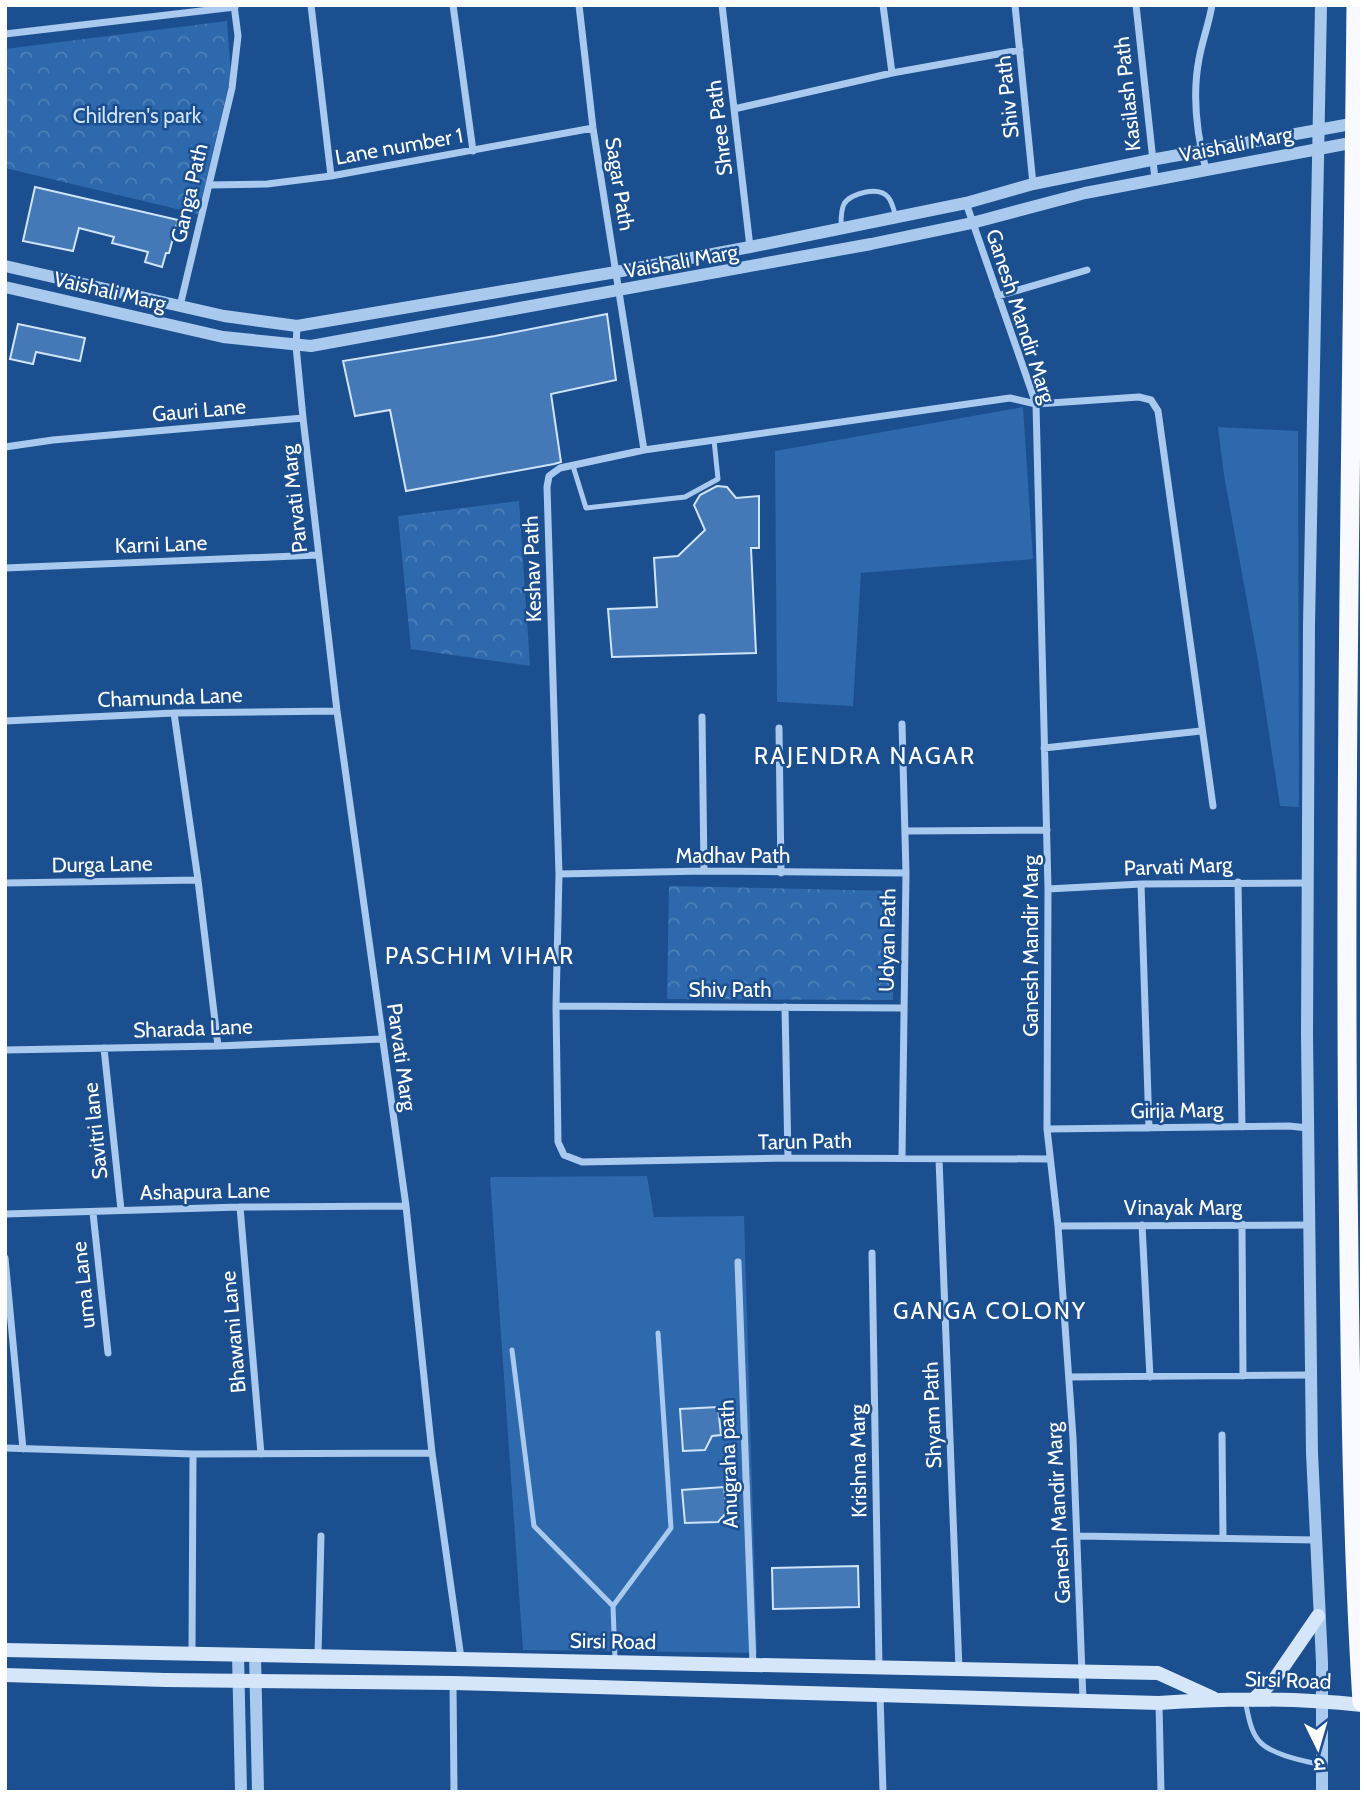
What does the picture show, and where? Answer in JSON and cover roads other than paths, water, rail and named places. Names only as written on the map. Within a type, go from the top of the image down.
[{"type":"highway","points":[[1356,5],[1358,146],[1349,491],[1346,913],[1351,1425],[1362,1703]]},
{"type":"main road","points":[[1249,1700],[1274,1680],[1318,1616]]},
{"type":"main road","name":"Sirsi Road","points":[[5,1650],[1158,1674],[1214,1699]]},
{"type":"main road","name":"Sirsi Road","points":[[5,1675],[453,1683],[1158,1703],[1214,1699],[1362,1703]]},
{"type":"street","points":[[311,5],[331,176]]},
{"type":"street","points":[[453,5],[473,151]]},
{"type":"street","name":"Sagar Path","points":[[579,5],[593,128],[644,450]]},
{"type":"street","name":"Shree Path","points":[[722,5],[750,247]]},
{"type":"street","points":[[883,5],[892,73]]},
{"type":"street","name":"Shiv Path","points":[[1015,5],[1033,184]]},
{"type":"street","name":"Kasilash Path","points":[[1136,5],[1155,179]]},
{"type":"street","points":[[1206,170],[1201,150],[1196,99],[1198,60],[1212,5]]},
{"type":"street","points":[[1321,5],[1309,625],[1308,1128],[1312,1453],[1322,1701],[1322,1792]]},
{"type":"street","points":[[5,34],[235,6]]},
{"type":"street","name":"Ganga Path","points":[[180,306],[232,88],[238,36],[235,6]]},
{"type":"street","points":[[734,109],[892,73],[1020,50]]},
{"type":"street","name":"Vaishali Marg","points":[[5,266],[224,316],[297,326],[616,272],[841,229],[966,203],[1033,184],[1317,130],[1358,114]]},
{"type":"street","name":"Lane number 1","points":[[209,185],[267,184],[331,176],[593,128]]},
{"type":"street","name":"Vaishali Marg","points":[[5,287],[223,337],[296,346],[324,344],[871,244],[972,223],[1085,192],[1318,148],[1358,146]]},
{"type":"street","name":"Ganesh Mandir Marg","points":[[966,203],[1036,404],[1048,889],[1047,1129],[1058,1226],[1069,1377],[1078,1536],[1083,1700]]},
{"type":"street","points":[[866,224],[871,244]]},
{"type":"street","points":[[998,296],[1087,270]]},
{"type":"street","points":[[297,326],[296,346],[303,418]]},
{"type":"street","name":"Keshav Path","points":[[564,1155],[558,1142],[556,1006],[559,874],[547,487],[549,476],[560,468],[644,450],[1010,398],[1036,404],[1139,397],[1151,400],[1158,411],[1213,806]]},
{"type":"street","name":"Parvati Marg","points":[[303,418],[337,711],[406,1206],[432,1453],[461,1658]]},
{"type":"street","name":"Gauri Lane","points":[[5,447],[54,440],[303,418]]},
{"type":"street","name":"Karni Lane","points":[[5,568],[318,555]]},
{"type":"street","name":"Chamunda Lane","points":[[5,721],[174,713],[337,711]]},
{"type":"street","points":[[174,713],[218,1046]]},
{"type":"street","points":[[702,717],[704,871]]},
{"type":"street","name":"Udyan Path","points":[[902,724],[906,831],[902,1157]]},
{"type":"street","points":[[779,728],[781,873]]},
{"type":"street","points":[[1044,748],[1201,732]]},
{"type":"street","points":[[906,831],[1047,830]]},
{"type":"street","name":"Madhav Path","points":[[559,874],[704,871],[906,873]]},
{"type":"street","name":"Durga Lane","points":[[5,883],[198,880]]},
{"type":"street","points":[[1238,882],[1242,1127]]},
{"type":"street","name":"Parvati Marg","points":[[1048,889],[1141,884],[1309,883]]},
{"type":"street","points":[[1141,884],[1149,1128]]},
{"type":"street","name":"Shiv Path","points":[[556,1006],[904,1007]]},
{"type":"street","points":[[785,1007],[788,1158]]},
{"type":"street","name":"Sharada Lane","points":[[5,1049],[218,1046],[382,1039]]},
{"type":"street","name":"Savitri lane","points":[[104,1048],[121,1210]]},
{"type":"street","name":"Girija Marg","points":[[1047,1129],[1308,1128]]},
{"type":"street","name":"Tarun Path","points":[[564,1155],[582,1162],[902,1157],[1049,1159]]},
{"type":"street","name":"Shyam Path","points":[[939,1159],[959,1670]]},
{"type":"street","name":"Ashapura Lane","points":[[5,1214],[240,1207],[406,1206]]},
{"type":"street","name":"Bhawani Lane","points":[[240,1207],[261,1454]]},
{"type":"street","name":"uma Lane","points":[[93,1213],[108,1353]]},
{"type":"street","points":[[1242,1224],[1243,1376]]},
{"type":"street","points":[[1142,1225],[1150,1377]]},
{"type":"street","name":"Vinayak Marg","points":[[1058,1226],[1309,1225]]},
{"type":"street","name":"Krishna Marg","points":[[872,1253],[879,1668]]},
{"type":"street","points":[[5,1258],[23,1449]]},
{"type":"street","name":"Anugraha path","points":[[738,1262],[753,1665]]},
{"type":"street","points":[[1069,1377],[1312,1375]]},
{"type":"street","points":[[1222,1436],[1223,1538]]},
{"type":"street","points":[[5,1448],[193,1454],[432,1453]]},
{"type":"street","points":[[192,1653],[193,1454]]},
{"type":"street","points":[[318,1655],[321,1536]]},
{"type":"street","points":[[1078,1536],[1316,1540]]},
{"type":"street","points":[[238,1654],[241,1792]]},
{"type":"street","points":[[255,1654],[258,1792]]},
{"type":"street","points":[[453,1683],[454,1792]]},
{"type":"street","points":[[880,1695],[883,1792]]},
{"type":"street","points":[[1158,1703],[1161,1792]]},
{"type":"lane","points":[[841,229],[842,206],[848,198],[872,191],[882,192],[888,197],[896,218]]},
{"type":"lane","points":[[573,466],[586,508],[678,498],[690,495],[718,479],[714,440]]},
{"type":"lane","points":[[615,1661],[613,1606],[671,1528],[657,1333]]},
{"type":"lane","points":[[512,1350],[534,1526],[613,1606]]},
{"type":"lane","points":[[1249,1700],[1254,1731],[1261,1744],[1293,1758],[1322,1765]]},
{"type":"district","name":"RAJENDRA NAGAR","points":[[865,755]]},
{"type":"district","name":"PASCHIM VIHAR","points":[[480,956]]},
{"type":"district","name":"GANGA COLONY","points":[[990,1311]]},
{"type":"park label","name":"Children's park","points":[[137,115]]}]
